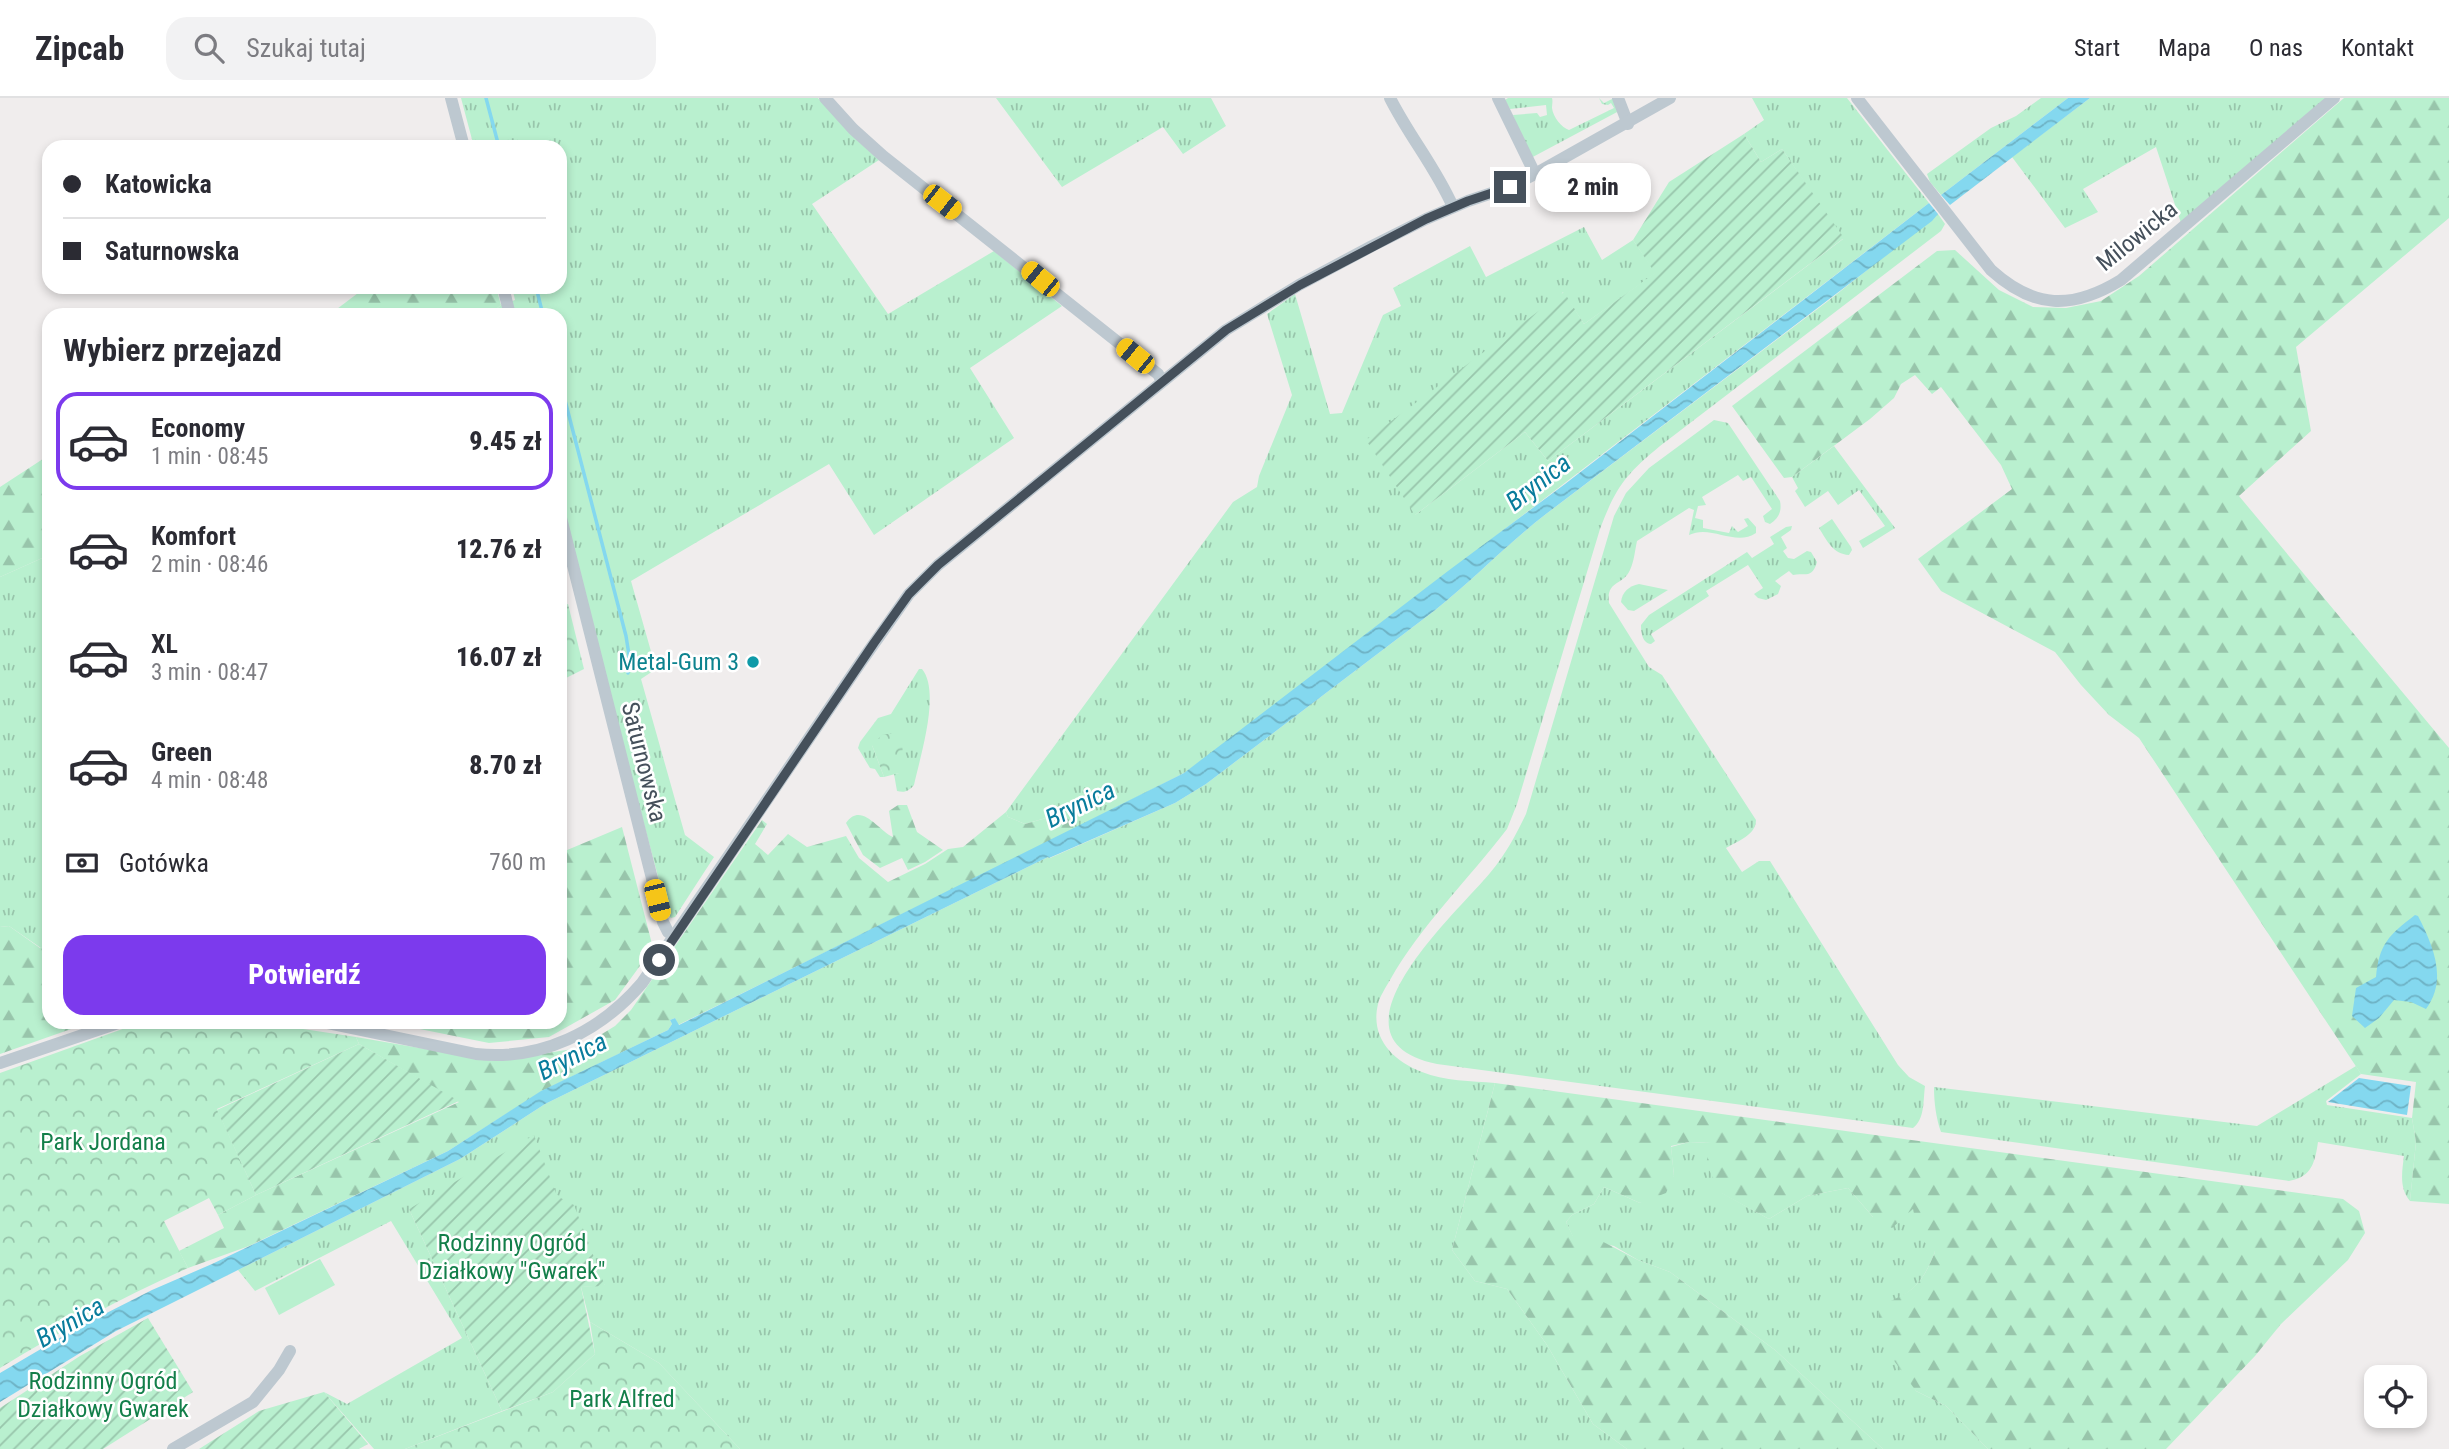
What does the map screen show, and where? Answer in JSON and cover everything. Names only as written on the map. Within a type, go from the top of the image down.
[{"type":"street","points":[[451,98],[462,140]]},
{"type":"street","points":[[825,98],[853,129],[883,156],[1158,374],[1162,381]]},
{"type":"street","points":[[1390,98],[1443,184],[1452,207]]},
{"type":"street","points":[[1498,98],[1535,174]]},
{"type":"street","points":[[1618,98],[1628,124]]},
{"type":"street","points":[[355,1029],[496,1056],[532,1051],[573,1038],[613,1013],[642,983],[909,594],[938,565],[1226,330],[1277,298],[1372,246],[1452,207],[1510,187],[1628,124],[1670,98]]},
{"type":"street","name":"Milowicka","points":[[1857,98],[1991,270],[2018,291],[2040,299],[2057,301],[2086,298],[2121,279],[2334,98]]},
{"type":"street","name":"Saturnowska","points":[[567,542],[663,922],[668,932],[674,936]]},
{"type":"street","points":[[0,1063],[100,1029]]},
{"type":"street","points":[[173,1449],[253,1402],[279,1370],[290,1351]]},
{"type":"green space","points":[[461,98],[818,98],[879,160],[812,204],[888,314],[994,251],[1062,306],[970,368],[1014,438],[874,535],[829,464],[631,581],[656,669],[641,679],[685,835],[714,857],[675,917],[671,918],[668,914],[567,556],[567,308],[497,308],[515,300],[514,294],[567,294],[567,140],[472,140]]},
{"type":"green space","points":[[996,98],[1211,98],[1226,126],[1183,154],[1163,127],[1062,187]]},
{"type":"green space","points":[[1552,98],[1554,115],[1561,125],[1569,130],[1614,108],[1611,103],[1602,104],[1599,98],[1604,103],[1614,98],[1619,111],[1529,159],[1513,115],[1547,115],[1546,105],[1510,109],[1505,100]]},
{"type":"green space","points":[[1752,98],[1847,98],[1929,203],[1184,773],[1076,828],[1060,814],[1025,824],[1008,817],[1006,812],[1233,502],[1257,487],[1292,395],[1267,314],[1295,294],[1330,414],[1342,413],[1383,315],[1401,306],[1393,288],[1470,246],[1486,277],[1584,227],[1602,260],[1633,240],[1656,273],[1584,324],[1563,292],[1415,515],[1525,432],[1548,461],[1843,239],[1782,149],[1761,162],[1744,134],[1764,120]]},
{"type":"green space","points":[[2041,98],[2068,98],[1941,195],[1927,174],[1991,128],[2016,116]]},
{"type":"green space","points":[[2090,98],[2326,98],[2181,223],[2156,147],[2083,189],[2098,212],[2065,228],[2012,157]]},
{"type":"green space","points":[[2344,98],[2449,98],[2449,218],[2296,347],[2311,431],[2239,496],[2449,748],[2449,1204],[2410,1201],[2416,1142],[2412,1118],[2416,1082],[2361,1074],[2139,738],[2109,715],[2055,652],[1941,591],[1918,559],[2012,489],[2001,465],[1941,387],[1932,394],[1915,375],[1901,384],[1894,398],[1870,419],[1792,477],[1784,478],[1732,406],[1937,251],[1955,250],[1999,290],[2033,307],[2066,308],[2101,301],[2139,276]]},
{"type":"green space","points":[[1744,134],[1761,162],[1782,149],[1844,238],[1548,461],[1525,432],[1415,515],[1366,440],[1564,292],[1584,324],[1655,273],[1633,240],[1669,182]]},
{"type":"green space","points":[[1938,214],[1945,224],[1941,231],[1660,446],[1638,465],[1623,483],[1611,502],[1600,529],[1517,804],[1507,829],[1416,940],[1378,1004],[1376,1016],[1380,1037],[1401,1061],[1439,1077],[1495,1083],[1452,1250],[1475,1281],[1507,1289],[1547,1345],[1593,1424],[1627,1449],[740,1449],[659,1363],[590,1322],[581,1287],[605,1285],[409,1209],[502,1411],[405,1449],[374,1449],[324,1392],[347,1404],[462,1338],[391,1221],[255,1291],[238,1270],[460,1159],[545,1104],[1048,857],[1175,803],[1206,784],[1434,611],[1546,514],[1828,301]]},
{"type":"green space","points":[[357,294],[498,294],[501,305],[497,308],[338,308]]},
{"type":"green space","points":[[1714,420],[1728,423],[1780,501],[1778,517],[1770,524],[1765,522],[1763,516],[1772,509],[1751,477],[1743,481],[1738,475],[1702,497],[1706,505],[1698,506],[1695,518],[1703,520],[1703,528],[1729,533],[1732,526],[1738,532],[1748,526],[1744,519],[1748,518],[1756,527],[1756,533],[1740,538],[1706,532],[1689,535],[1694,510],[1689,508],[1637,541],[1630,570],[1610,590],[1609,603],[1649,667],[1662,675],[1756,820],[1750,834],[1726,848],[1742,872],[1759,861],[1770,861],[1898,1065],[1909,1077],[1925,1086],[1922,1115],[1913,1128],[1437,1064],[1403,1050],[1389,1029],[1392,1003],[1405,974],[1426,945],[1495,866],[1510,845],[1526,814],[1614,516],[1626,493],[1649,468]]},
{"type":"green space","points":[[1834,446],[1895,528],[1863,548],[1859,541],[1885,526],[1859,490],[1838,505],[1828,491],[1805,507],[1795,491],[1798,488],[1792,477]]},
{"type":"green space","points":[[42,460],[42,558],[0,577],[0,487]]},
{"type":"green space","points":[[1832,519],[1851,547],[1849,555],[1835,549],[1819,528]]},
{"type":"green space","points":[[1792,526],[1791,530],[1781,537],[1787,548],[1783,551],[1788,558],[1794,559],[1807,551],[1811,552],[1817,562],[1813,571],[1793,575],[1789,571],[1775,581],[1781,586],[1778,594],[1766,600],[1754,594],[1763,588],[1748,565],[1706,591],[1709,596],[1651,634],[1655,641],[1651,644],[1644,639],[1641,625],[1649,615],[1747,552],[1752,558],[1774,544],[1770,537]]},
{"type":"green space","points":[[42,558],[41,948],[9,926],[0,927],[0,577]]},
{"type":"green space","points":[[1639,584],[1668,590],[1634,611],[1628,610],[1621,602],[1624,592]]},
{"type":"green space","points":[[567,604],[584,669],[567,678]]},
{"type":"green space","points":[[919,669],[922,669],[927,679],[930,693],[927,725],[914,785],[907,791],[900,792],[897,791],[894,774],[899,773],[872,745],[884,777],[880,777],[875,769],[870,768],[858,748],[878,718],[891,714]]},
{"type":"green space","points":[[898,732],[903,746],[899,773],[884,777],[872,745],[882,735]]},
{"type":"green space","points":[[898,805],[907,805],[917,832],[943,850],[908,870],[902,858],[880,868],[863,855],[846,823],[852,817],[864,816],[893,837],[889,811]]},
{"type":"green space","points":[[1006,812],[1008,817],[1025,824],[1060,814],[1076,828],[678,1025],[675,1018],[670,1020],[672,1024],[668,1030],[542,1091],[448,1151],[249,1246],[188,1268],[179,1251],[224,1228],[218,1215],[459,1102],[359,1044],[356,1037],[495,1061],[579,1048],[615,1026],[631,1010],[762,820],[767,824],[755,844],[768,855],[788,834],[807,847],[846,836],[859,858],[888,882],[948,849],[963,847]]},
{"type":"green space","points":[[622,827],[653,948],[615,1000],[567,1027],[567,850]]},
{"type":"green space","points":[[9,926],[42,948],[42,1029],[71,1029],[0,1054],[0,927]]},
{"type":"green space","name":"Park Jordana","points":[[123,1029],[303,1029],[356,1037],[359,1044],[217,1109],[256,1195],[218,1215],[209,1198],[164,1221],[188,1268],[92,1315],[0,1368],[0,1073]]},
{"type":"green space","points":[[420,1029],[563,1029],[549,1037],[489,1043]]},
{"type":"green space","points":[[359,1044],[459,1101],[256,1195],[217,1110]]},
{"type":"green space","points":[[2356,1066],[2361,1074],[2326,1101],[2327,1105],[2412,1118],[2416,1142],[2410,1201],[2403,1185],[2404,1156],[2318,1142],[2311,1168],[2303,1176],[2289,1181],[1941,1132],[1934,1098],[1934,1087],[2257,1126]]},
{"type":"green space","points":[[1495,1083],[2343,1199],[2359,1211],[2365,1233],[2348,1260],[2281,1324],[2255,1356],[2166,1449],[1988,1449],[1946,1406],[1916,1391],[1879,1340],[1879,1306],[1914,1287],[1925,1273],[1935,1252],[1919,1237],[1913,1209],[1892,1228],[1873,1217],[1848,1188],[1807,1196],[1769,1219],[1721,1193],[1706,1164],[1711,1143],[1689,1142],[1671,1146],[1674,1176],[1666,1193],[1640,1203],[1604,1187],[1594,1204],[1572,1215],[1566,1222],[1573,1236],[1590,1235],[1638,1260],[1670,1272],[1775,1350],[1883,1449],[1627,1449],[1593,1424],[1547,1345],[1507,1289],[1475,1281],[1452,1250]]},
{"type":"green space","name":"Rodzinny Ogród Działkowy \"Gwarek\"","points":[[534,1135],[557,1196],[574,1205],[605,1286],[581,1287],[595,1354],[553,1392],[502,1411],[409,1209]]},
{"type":"green space","points":[[1689,1142],[1711,1143],[1722,1193],[1769,1219],[1807,1196],[1848,1188],[1873,1217],[1913,1209],[1935,1252],[1915,1287],[1880,1307],[1916,1391],[1946,1406],[1988,1449],[1883,1449],[1775,1350],[1670,1272],[1638,1260],[1614,1246],[1573,1237],[1566,1222],[1572,1215],[1594,1204],[1604,1187],[1640,1203],[1674,1176],[1671,1147]]},
{"type":"green space","points":[[320,1259],[335,1285],[279,1315],[265,1288]]},
{"type":"green space","name":"Rodzinny Ogród Działkowy Gwarek","points":[[148,1318],[193,1392],[103,1449],[0,1449],[0,1408],[80,1356]]},
{"type":"green space","name":"Park Alfred","points":[[590,1322],[659,1363],[740,1449],[405,1449],[553,1392],[595,1354]]},
{"type":"green space","points":[[324,1392],[368,1444],[359,1449],[199,1449],[259,1411]]},
{"type":"water","points":[[2068,98],[2090,98],[1950,205],[1941,195]]},
{"type":"water","points":[[1929,203],[1938,214],[1932,221],[1546,514],[1434,611],[1206,784],[1175,803],[1048,857],[545,1104],[460,1159],[116,1331],[0,1402],[0,1373],[75,1329],[448,1151],[541,1091],[668,1030],[672,1024],[670,1020],[675,1018],[679,1025],[1184,773]]},
{"type":"water","points":[[2415,915],[2429,939],[2436,962],[2433,998],[2426,1009],[2411,1002],[2394,1000],[2379,1018],[2365,1028],[2352,1016],[2356,988],[2376,977],[2380,956],[2387,941]]},
{"type":"water","points":[[2359,1078],[2411,1086],[2407,1115],[2328,1102]]},
{"type":"waterway","points":[[486,98],[497,140]]},
{"type":"waterway","points":[[538,294],[541,308]]},
{"type":"waterway","points":[[567,408],[626,636],[628,673]]},
{"type":"place","name":"Metal-Gum 3","points":[[753,662]]},
{"type":"route","points":[[659,960],[874,643],[909,594],[938,565],[1226,330],[1300,285],[1372,246],[1468,201],[1510,187]]},
{"type":"water label","name":"Brynica","points":[[1538,482]]},
{"type":"water label","name":"Brynica","points":[[1080,804]]},
{"type":"water label","name":"Brynica","points":[[572,1056]]},
{"type":"water label","name":"Brynica","points":[[70,1322]]}]
